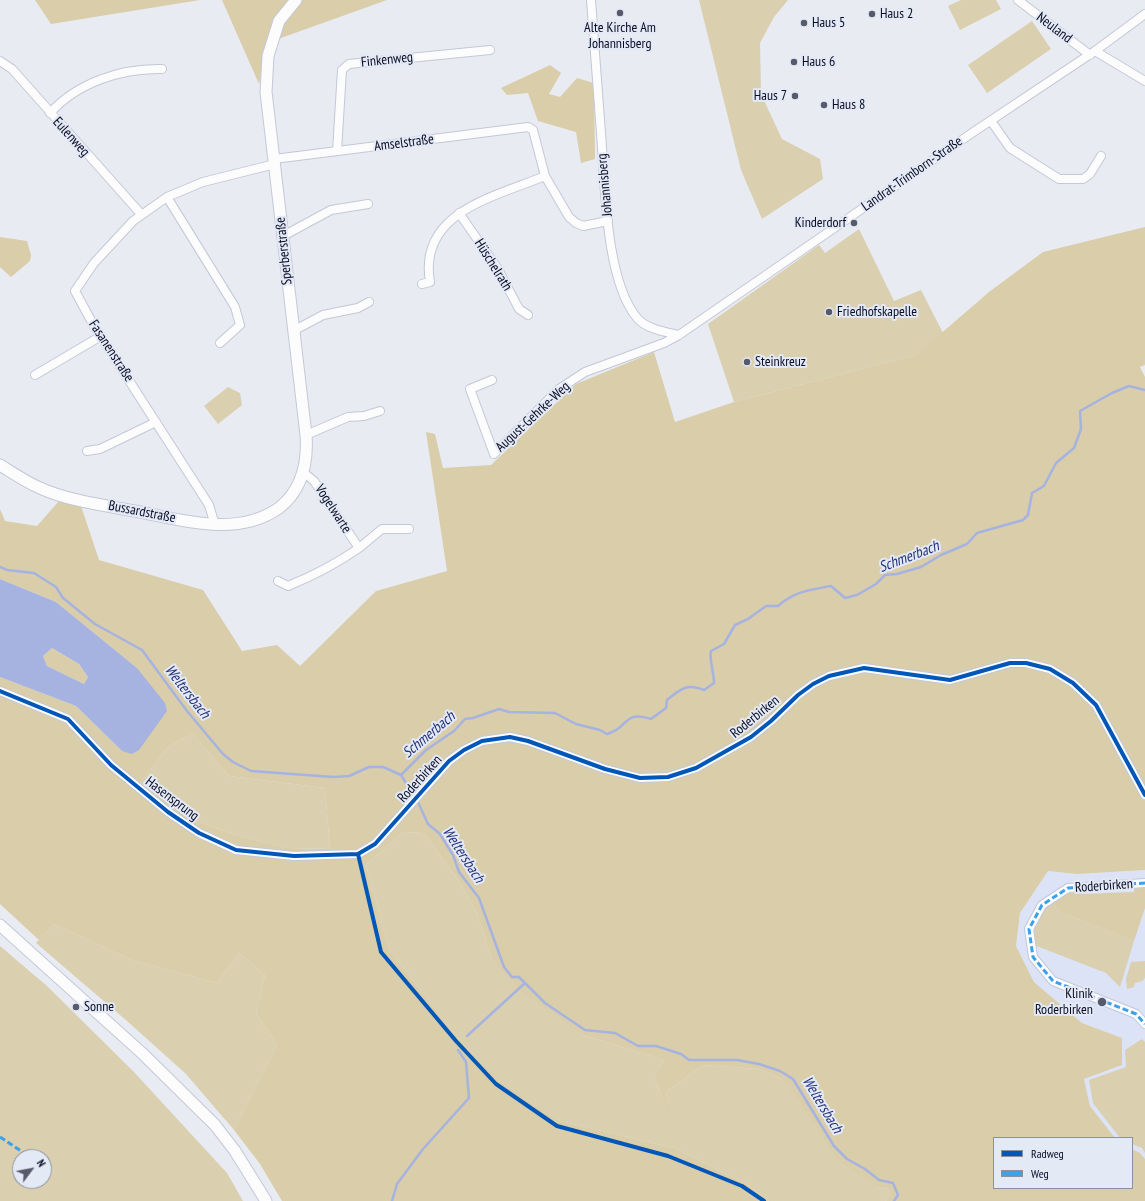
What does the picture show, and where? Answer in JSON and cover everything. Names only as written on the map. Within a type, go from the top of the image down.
[{"type":"street","name":"Sperberstraße","points":[[286,503],[293,494],[304,473],[307,452],[267,100],[268,56],[280,22],[296,0]]},
{"type":"street","name":"Johannisberg","points":[[591,0],[608,221],[617,274],[628,302],[637,318],[644,324],[667,333],[679,335]]},
{"type":"street","name":"Neuland","points":[[1018,0],[1092,53],[1145,81]]},
{"type":"street","name":"Landrat-Trimborn-Straße","points":[[679,335],[1092,53],[1145,14]]},
{"type":"street","name":"Finkenweg","points":[[337,151],[342,70],[349,64],[490,50]]},
{"type":"street","name":"Eulenweg","points":[[0,61],[12,69],[141,214]]},
{"type":"street","points":[[50,113],[62,100],[84,87],[112,76],[131,71],[144,68],[162,69]]},
{"type":"street","points":[[991,121],[1010,148],[1059,179],[1083,179],[1090,174],[1101,156]]},
{"type":"street","name":"Amselstraße","points":[[274,161],[337,151],[528,128],[533,130],[545,176]]},
{"type":"street","name":"Fasanenstraße","points":[[215,525],[209,505],[101,336],[75,291],[94,263],[141,214],[167,197],[203,182],[274,161]]},
{"type":"street","points":[[422,284],[430,282],[428,259],[431,248],[438,234],[447,222],[470,206],[545,176],[559,201],[576,223],[583,226],[608,221]]},
{"type":"street","points":[[167,197],[235,307],[240,325],[220,343]]},
{"type":"street","points":[[283,236],[331,210],[368,204]]},
{"type":"street","name":"Hüschelrath","points":[[459,213],[498,269],[519,309],[528,316]]},
{"type":"street","points":[[293,331],[323,315],[358,308],[369,302]]},
{"type":"street","name":"August-Gehrke-Weg","points":[[492,380],[470,389],[494,454],[559,389],[585,372],[664,343],[679,335]]},
{"type":"street","points":[[35,375],[101,336]]},
{"type":"street","points":[[306,435],[348,417],[364,416],[380,411]]},
{"type":"street","points":[[87,451],[100,449],[156,422]]},
{"type":"street","name":"Bussardstraße","points":[[0,466],[41,488],[83,501],[188,522],[215,525],[249,523],[273,512],[286,503]]},
{"type":"street","name":"Vogelwarte","points":[[304,473],[314,481],[359,548]]},
{"type":"street","name":"Vogelwarte","points":[[278,581],[288,586],[335,565],[382,529],[409,529]]},
{"type":"street","name":"Roderbirken","points":[[358,854],[375,844],[449,761],[464,750],[482,741],[510,737],[528,741],[605,769],[640,778],[668,777],[696,768],[751,737],[771,721],[798,695],[813,684],[829,676],[864,668],[950,680],[1010,663],[1026,663],[1050,669],[1073,683],[1096,705],[1145,795]]},
{"type":"street","name":"Hasensprung","points":[[0,691],[68,719],[112,765],[168,812],[199,833],[236,850],[294,856],[358,854]]},
{"type":"street","name":"Roderbirken","points":[[1145,883],[1068,888],[1042,905],[1029,929],[1033,957],[1053,981],[1136,1014],[1145,1024]]},
{"type":"street","points":[[0,925],[143,1054],[215,1125],[235,1151],[266,1201]]},
{"type":"shaded area","points":[[35,0],[200,0],[51,24]]},
{"type":"shaded area","points":[[222,0],[387,0],[267,43],[259,84]]},
{"type":"shaded area","points":[[699,0],[788,0],[774,17],[760,43],[761,94],[782,139],[820,159],[823,179],[762,219],[741,170]]},
{"type":"shaded area","points":[[961,0],[996,0],[1001,9],[960,30],[948,6]]},
{"type":"shaded area","points":[[1032,21],[1051,49],[987,93],[968,65]]},
{"type":"shaded area","points":[[550,65],[561,73],[549,94],[560,97],[577,78],[594,83],[595,159],[581,163],[576,132],[538,121],[528,93],[507,95],[501,88]]},
{"type":"shaded area","points":[[1145,227],[1145,365],[1140,367],[1145,377],[1145,870],[1077,874],[1048,871],[1020,913],[1016,946],[1034,982],[1082,1023],[1122,1038],[1122,1065],[1084,1079],[1090,1106],[1114,1137],[993,1137],[993,1189],[1133,1189],[1133,1150],[1140,1153],[1145,1159],[1145,1201],[886,1201],[890,1193],[888,1189],[877,1187],[837,1159],[799,1100],[782,1079],[760,1069],[703,1065],[666,1092],[670,1117],[654,1077],[664,1060],[583,1035],[522,992],[492,959],[477,913],[458,880],[424,833],[403,832],[366,865],[389,949],[458,1038],[499,1082],[560,1121],[674,1148],[744,1183],[769,1201],[282,1201],[260,1164],[234,1130],[277,1045],[256,1013],[265,975],[239,953],[217,983],[132,960],[54,924],[39,940],[0,904],[0,677],[76,706],[122,751],[137,668],[56,602],[0,579],[0,509],[5,521],[37,526],[59,501],[81,506],[99,560],[203,590],[242,651],[277,645],[300,666],[376,591],[447,571],[426,432],[435,434],[443,468],[491,465],[576,384],[654,352],[675,422],[734,402],[916,355],[989,292],[1043,252]],"holes":[[[192,733],[229,776],[325,788],[330,849],[287,848],[235,835],[189,818],[141,782],[167,748]]]},
{"type":"shaded area","points":[[859,229],[894,301],[921,290],[943,333],[916,355],[734,402],[708,324],[819,245],[825,253]]},
{"type":"shaded area","points":[[0,237],[27,241],[31,255],[30,261],[11,277],[0,267]]},
{"type":"shaded area","points":[[228,387],[240,393],[242,405],[218,424],[204,406]]},
{"type":"shaded area","points":[[52,648],[79,664],[88,677],[84,684],[47,666],[43,656]]},
{"type":"shaded area","points":[[192,733],[229,776],[325,788],[330,849],[287,848],[235,835],[189,818],[141,782],[167,748]]},
{"type":"shaded area","points":[[403,832],[424,833],[458,880],[477,913],[492,959],[583,1035],[664,1060],[654,1077],[669,1114],[666,1092],[703,1065],[760,1069],[782,1079],[877,1187],[888,1189],[890,1193],[886,1201],[769,1201],[744,1183],[674,1148],[560,1121],[499,1083],[458,1038],[389,949],[366,865]]},
{"type":"shaded area","name":"Klinik Roderbirken","points":[[1145,870],[1145,1159],[1140,1153],[1133,1150],[1133,1137],[1114,1137],[1090,1106],[1084,1079],[1122,1065],[1122,1038],[1082,1023],[1034,982],[1016,946],[1020,913],[1048,871],[1077,874]]},
{"type":"shaded area","points":[[1134,886],[1145,886],[1145,908],[1134,941],[1058,911],[1055,906],[1050,903],[1069,893],[1084,891],[1084,894],[1134,892]]},
{"type":"shaded area","points":[[1050,903],[1055,906],[1058,911],[1134,941],[1120,987],[1106,973],[1034,945],[1035,927],[1042,913]]},
{"type":"shaded area","points":[[54,924],[132,960],[217,983],[239,953],[265,975],[256,1013],[277,1045],[234,1130],[186,1074],[36,943]]},
{"type":"shaded area","points":[[0,946],[47,986],[133,1071],[227,1173],[243,1201],[0,1201]]},
{"type":"shaded area","points":[[1145,961],[1145,978],[1142,981],[1135,983],[1134,987],[1127,989],[1126,979],[1131,962]]},
{"type":"shaded area","points":[[1142,1039],[1145,1042],[1145,1153],[1142,1148],[1133,1144],[1133,1137],[1119,1137],[1093,1103],[1089,1080],[1126,1067],[1125,1050]]},
{"type":"water","points":[[0,579],[56,602],[137,668],[165,703],[167,711],[139,750],[132,754],[122,751],[76,706],[0,677]],"holes":[[[52,648],[79,664],[88,677],[84,684],[47,666],[43,656]]]},
{"type":"waterway","name":"Schmerbach","points":[[401,775],[426,750],[454,731],[465,719],[473,718],[499,709],[509,712],[555,713],[576,724],[600,730],[607,734],[620,728],[630,718],[642,717],[651,719],[666,708],[667,700],[680,690],[688,687],[704,690],[714,683],[711,651],[724,644],[735,625],[748,619],[766,606],[778,606],[790,597],[797,594],[831,586],[845,598],[857,595],[876,584],[885,575],[897,574],[921,567],[941,555],[967,544],[977,533],[1023,520],[1028,515],[1032,493],[1044,486],[1056,463],[1074,448],[1081,429],[1080,411],[1112,393],[1129,386],[1145,390]]},
{"type":"waterway","name":"Weltersbach","points":[[0,567],[7,570],[34,573],[56,587],[63,598],[95,624],[142,650],[187,711],[223,754],[233,762],[251,771],[333,777],[349,776],[369,767],[383,767],[401,775],[414,796]]},
{"type":"waterway","name":"Weltersbach","points":[[417,800],[428,824],[440,834],[453,855],[459,872],[479,898],[504,967],[512,977],[519,977],[545,1003],[585,1030],[615,1033],[638,1046],[656,1046],[681,1054],[689,1060],[737,1060],[759,1064],[780,1071],[793,1079],[834,1146],[847,1159],[865,1169],[879,1180],[893,1183],[898,1195],[894,1201]]},
{"type":"waterway","points":[[467,1036],[525,983]]},
{"type":"waterway","points":[[392,1201],[397,1184],[423,1149],[469,1098],[466,1062],[458,1050]]},
{"type":"marked path","points":[[1145,883],[1068,888],[1042,905],[1029,929],[1033,957],[1053,981],[1136,1014],[1145,1024]]},
{"type":"marked path","points":[[0,1137],[18,1149]]},
{"type":"cycle path","points":[[0,691],[68,719],[111,765],[168,812],[199,833],[236,850],[294,856],[358,854],[375,844],[449,761],[464,750],[482,741],[510,737],[528,741],[605,769],[640,778],[668,777],[696,768],[751,737],[771,721],[798,695],[813,684],[829,676],[864,668],[950,680],[1010,663],[1026,663],[1050,669],[1073,683],[1096,705],[1145,795]]},
{"type":"cycle path","points":[[358,854],[381,952],[456,1041],[496,1084],[557,1126],[668,1156],[742,1186],[764,1201]]},
{"type":"place","name":"Alte Kirche Am Johannisberg","points":[[620,13]]},
{"type":"place","name":"Haus 2","points":[[872,14]]},
{"type":"place","name":"Haus 5","points":[[804,23]]},
{"type":"place","name":"Haus 6","points":[[794,62]]},
{"type":"place","name":"Haus 7","points":[[795,96]]},
{"type":"place","name":"Haus 8","points":[[824,105]]},
{"type":"place","name":"Kinderdorf","points":[[854,223]]},
{"type":"place","name":"Friedhofskapelle","points":[[829,312]]},
{"type":"place","name":"Steinkreuz","points":[[747,362]]},
{"type":"place","name":"Klinik Roderbirken","points":[[1102,1002]]},
{"type":"place","name":"Sonne","points":[[76,1007]]}]
